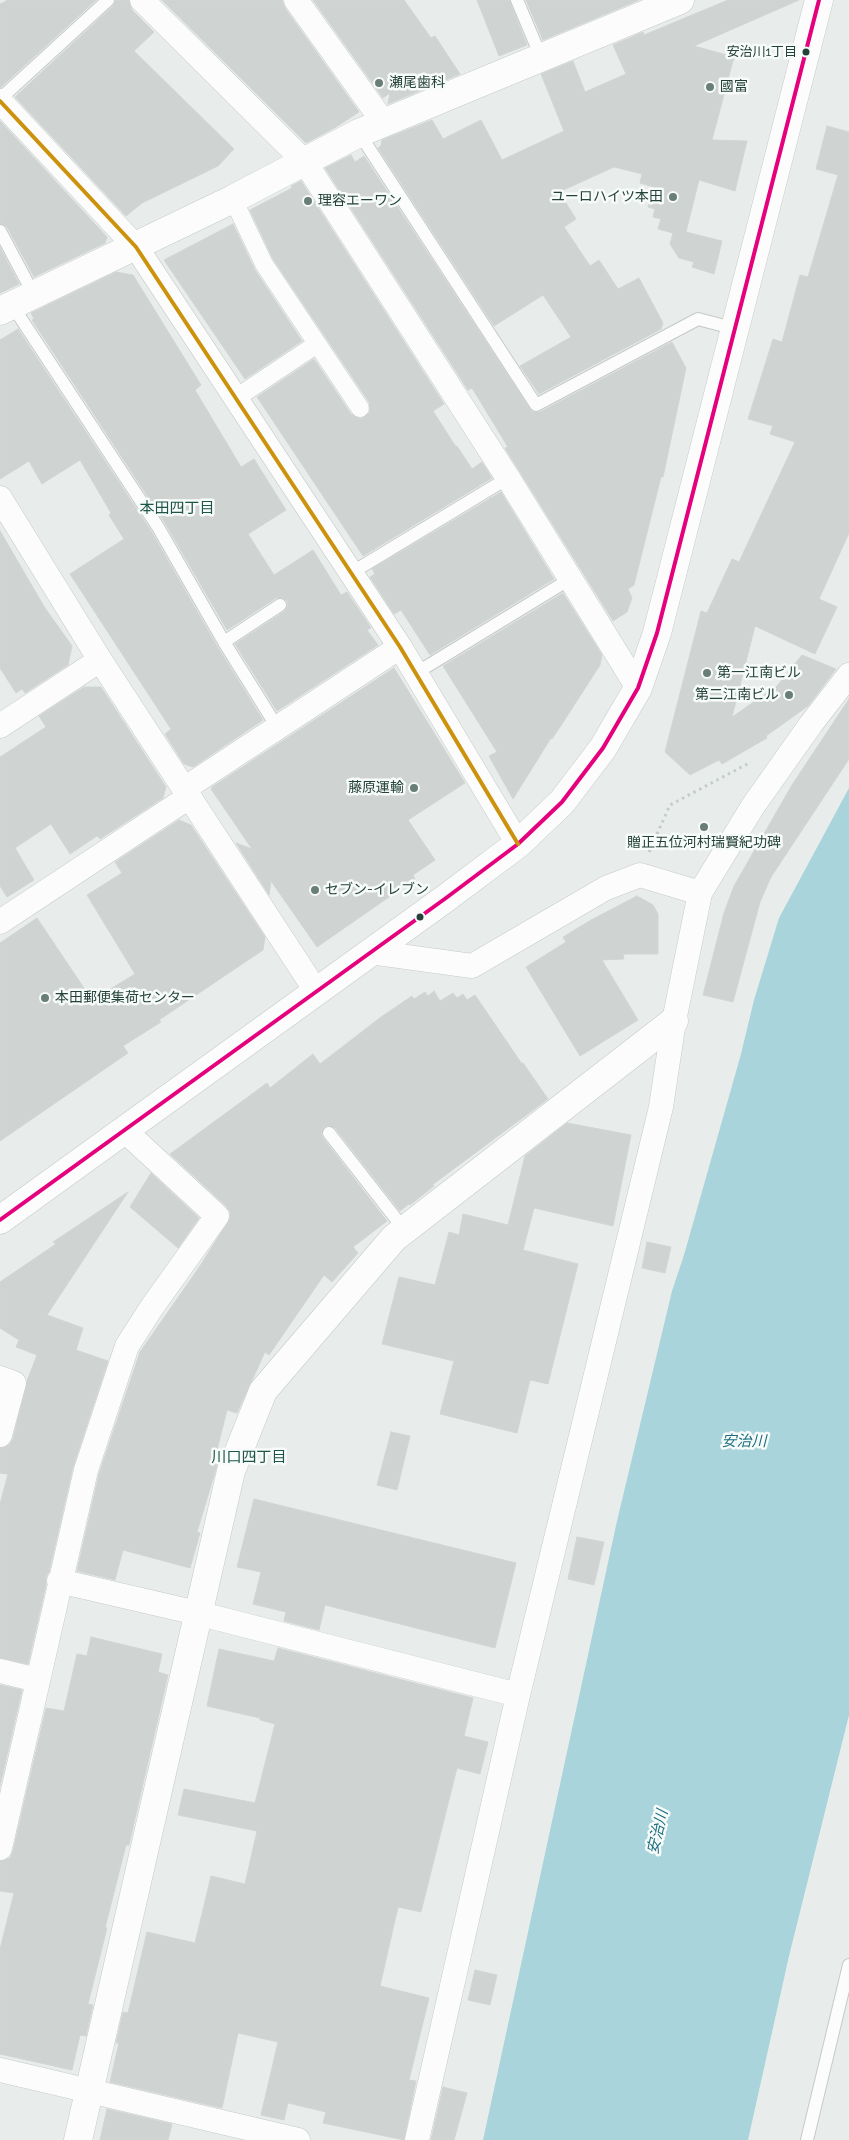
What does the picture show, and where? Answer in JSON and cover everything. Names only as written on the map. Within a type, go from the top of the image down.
[{"type":"street","points":[[142,0],[305,162],[508,478],[638,688]]},
{"type":"street","points":[[296,0],[372,128]]},
{"type":"street","points":[[15,304],[136,247],[372,128],[679,0]]},
{"type":"street","points":[[2,1214],[124,1130],[518,844],[562,802],[602,748],[638,688],[658,633],[819,0]]},
{"type":"street","points":[[0,100],[136,247],[400,647],[518,844]]},
{"type":"street","points":[[233,199],[264,264],[360,408]]},
{"type":"street","points":[[236,398],[317,344]]},
{"type":"street","points":[[0,498],[100,660],[316,992]]},
{"type":"street","points":[[0,922],[187,793],[277,727],[400,647]]},
{"type":"street","points":[[0,726],[100,660]]},
{"type":"street","points":[[417,2140],[518,1695],[661,1107],[674,1021],[700,893],[753,806],[811,724],[849,675]]},
{"type":"street","points":[[370,952],[472,966],[606,888],[640,875],[700,893]]},
{"type":"street","points":[[78,2140],[231,1471],[263,1391],[394,1238],[674,1021]]},
{"type":"street","points":[[0,1848],[59,1581],[86,1470],[127,1346],[152,1307],[217,1216],[124,1130]]},
{"type":"street","points":[[0,1378],[14,1383],[0,1435]]},
{"type":"street","points":[[59,1581],[197,1613],[518,1695]]},
{"type":"street","points":[[0,1671],[37,1680]]},
{"type":"street","points":[[0,2070],[298,2140]]},
{"type":"lane","points":[[0,100],[108,0]]},
{"type":"lane","points":[[517,0],[541,57]]},
{"type":"lane","points":[[372,128],[536,405],[698,319],[736,329]]},
{"type":"lane","points":[[0,231],[15,304],[158,527],[224,642],[277,727]]},
{"type":"lane","points":[[351,573],[508,478]]},
{"type":"lane","points":[[416,673],[570,579]]},
{"type":"lane","points":[[224,642],[280,605]]},
{"type":"lane","points":[[329,1133],[404,1229]]},
{"type":"lane","points":[[806,2140],[849,1965]]},
{"type":"path","points":[[640,875],[670,805],[753,762]]},
{"type":"water","name":"安治川","points":[[849,788],[849,1715],[789,1956],[748,2140],[483,2140],[617,1521],[672,1291],[684,1255],[741,1054],[754,1000],[779,918]]},
{"type":"building","points":[[8,0],[96,0],[0,88],[0,4]]},
{"type":"building","points":[[116,0],[129,0],[132,10],[154,32],[134,51],[234,149],[218,166],[142,203],[126,216],[15,97],[113,6]]},
{"type":"building","points":[[162,0],[282,0],[285,8],[359,112],[306,143]]},
{"type":"building","points":[[313,0],[404,0],[431,38],[435,36],[460,74],[388,104],[390,93],[383,98]]},
{"type":"building","points":[[477,0],[509,0],[527,45],[499,56]]},
{"type":"building","points":[[526,0],[639,0],[543,40]]},
{"type":"building","points":[[728,0],[799,0],[694,46],[734,57],[712,140],[747,141],[735,191],[699,180],[686,232],[722,241],[714,274],[692,267],[694,262],[679,258],[670,244],[673,233],[658,229],[661,219],[653,217],[655,209],[648,207],[654,187],[640,183],[642,174],[614,167],[559,192],[576,219],[564,227],[590,266],[599,260],[618,289],[639,278],[663,323],[661,329],[539,394],[520,366],[571,337],[543,295],[494,326],[378,148],[381,146],[382,140],[432,120],[443,139],[481,120],[502,160],[564,131],[541,74],[573,61],[585,92],[626,74],[613,45],[643,32],[644,35]]},
{"type":"building","points":[[0,121],[107,237],[105,243],[34,277],[7,227],[0,223]]},
{"type":"building","points":[[827,126],[849,132],[849,533],[819,599],[837,607],[815,654],[755,626],[732,717],[777,686],[802,655],[836,669],[808,706],[766,736],[767,738],[722,764],[719,760],[690,775],[665,752],[701,611],[707,613],[732,559],[739,562],[795,442],[770,434],[773,426],[748,419],[773,339],[782,342],[800,275],[808,277],[838,175],[816,169]]},
{"type":"building","points":[[351,155],[355,162],[364,156],[532,412],[540,412],[672,342],[686,368],[663,477],[661,477],[634,585],[628,589],[632,598],[627,612],[613,621],[505,448],[508,447],[472,388],[468,390],[325,168]]},
{"type":"building","points":[[301,181],[444,404],[433,411],[456,447],[472,469],[482,462],[492,478],[363,556],[257,397],[314,359],[351,414],[361,419],[370,412],[369,402],[273,259],[250,210],[292,188],[291,186]]},
{"type":"building","points":[[233,224],[255,270],[302,341],[245,379],[164,260]]},
{"type":"building","points":[[0,248],[19,284],[0,293]]},
{"type":"building","points":[[116,272],[133,275],[201,385],[195,390],[241,467],[254,459],[286,510],[248,534],[274,575],[313,550],[341,595],[347,592],[371,628],[367,630],[378,645],[277,711],[235,644],[285,611],[288,605],[287,601],[283,598],[276,598],[227,630],[165,523],[32,320],[34,319],[31,313]]},
{"type":"building","points":[[18,329],[151,531],[217,646],[263,720],[193,767],[184,764],[165,734],[171,729],[70,574],[124,539],[80,460],[42,484],[29,461],[0,479],[0,340]]},
{"type":"building","points":[[501,492],[554,579],[430,655],[401,610],[394,614],[370,577],[375,574],[372,569]]},
{"type":"building","points":[[0,531],[45,608],[72,646],[68,665],[25,693],[22,689],[16,693],[0,668]]},
{"type":"building","points":[[563,593],[602,655],[600,665],[513,799],[489,756],[497,752],[443,666]]},
{"type":"building","points":[[394,668],[465,783],[408,820],[435,860],[413,875],[415,879],[317,947],[271,881],[269,895],[236,843],[252,849],[211,789]]},
{"type":"building","points":[[84,687],[101,687],[166,787],[163,798],[100,839],[97,836],[70,854],[51,824],[15,848],[34,880],[7,897],[0,886],[0,757],[46,727],[39,716]]},
{"type":"building","points":[[849,699],[849,759],[771,877],[760,902],[733,1002],[703,995],[724,913],[734,886],[792,785]]},
{"type":"building","points":[[179,820],[191,825],[265,937],[263,950],[159,1020],[161,1022],[123,1046],[128,1053],[0,1141],[0,943],[37,918],[92,1000],[135,974],[87,895],[122,873],[115,862]]},
{"type":"building","points":[[637,896],[653,905],[658,914],[658,954],[623,954],[624,959],[602,960],[638,1020],[580,1056],[526,967],[566,942],[563,937]]},
{"type":"building","points":[[434,991],[440,1001],[453,993],[457,998],[463,994],[467,1000],[475,995],[548,1099],[400,1211],[335,1128],[328,1125],[324,1127],[321,1134],[323,1138],[387,1221],[353,1247],[358,1253],[332,1282],[324,1275],[269,1355],[265,1352],[237,1413],[227,1410],[215,1458],[219,1459],[197,1532],[200,1533],[190,1568],[123,1550],[115,1580],[77,1571],[99,1474],[140,1352],[200,1266],[230,1218],[230,1212],[226,1206],[170,1154],[267,1083],[270,1088],[313,1054],[320,1064],[381,1017],[412,996],[414,999],[425,992],[428,996]]},
{"type":"building","points":[[567,1123],[631,1135],[613,1226],[534,1208],[523,1250],[578,1264],[548,1384],[530,1380],[517,1433],[440,1414],[454,1361],[382,1344],[399,1277],[435,1285],[449,1232],[459,1235],[463,1214],[508,1225],[525,1156]]},
{"type":"building","points":[[151,1173],[199,1218],[178,1248],[130,1207]]},
{"type":"building","points":[[128,1192],[47,1315],[83,1328],[76,1350],[108,1361],[73,1467],[49,1572],[46,1577],[46,1585],[28,1664],[0,1658],[0,1504],[8,1474],[0,1473],[0,1448],[9,1445],[13,1439],[27,1381],[37,1355],[16,1347],[19,1340],[0,1328],[0,1282],[56,1244],[53,1242]]},
{"type":"building","points":[[647,1242],[671,1247],[665,1273],[642,1268]]},
{"type":"building","points":[[391,1432],[410,1436],[397,1490],[377,1485]]},
{"type":"building","points":[[254,1499],[516,1563],[495,1648],[325,1605],[319,1630],[284,1621],[286,1612],[253,1604],[261,1572],[237,1567]]},
{"type":"building","points":[[577,1537],[604,1542],[594,1585],[568,1579]]},
{"type":"building","points":[[91,1637],[162,1654],[158,1672],[168,1675],[129,1845],[126,1845],[105,1928],[107,1928],[88,2004],[93,2005],[86,2036],[80,2035],[72,2070],[0,2054],[0,1949],[14,1893],[0,1891],[0,1861],[10,1858],[13,1851],[46,1708],[64,1711],[77,1654],[87,1656]]},
{"type":"building","points":[[278,1648],[473,1698],[464,1736],[488,1742],[480,1774],[457,1768],[421,1912],[398,1907],[380,1986],[429,1998],[409,2080],[416,2081],[404,2140],[323,2123],[326,2112],[288,2103],[284,2120],[261,2115],[278,2042],[238,2033],[222,2108],[110,2082],[119,2043],[116,2043],[123,2012],[128,2013],[147,1932],[195,1943],[211,1876],[245,1884],[257,1831],[178,1815],[184,1789],[255,1803],[275,1724],[260,1720],[260,1718],[207,1706],[219,1649],[274,1661]]},
{"type":"building","points":[[0,1685],[22,1690],[0,1786]]},
{"type":"building","points":[[475,1970],[497,1975],[490,2005],[468,2000]]},
{"type":"building","points":[[443,2087],[467,2093],[454,2140],[431,2140]]},
{"type":"building","points":[[107,2109],[172,2124],[168,2140],[100,2140]]},
{"type":"transit line","points":[[0,1220],[518,844],[562,802],[603,748],[638,688],[657,633],[819,0]]},
{"type":"transit line","points":[[0,101],[136,247],[400,647],[518,844]]},
{"type":"place","name":"安治川1丁目","points":[[806,52]]},
{"type":"place","name":"瀬尾歯科","points":[[379,83]]},
{"type":"place","name":"國富","points":[[710,87]]},
{"type":"place","name":"ユーロハイツ本田","points":[[673,197]]},
{"type":"place","name":"理容エーワン","points":[[308,201]]},
{"type":"place","name":"第一江南ビル","points":[[707,673]]},
{"type":"place","name":"第二江南ビル","points":[[789,695]]},
{"type":"place","name":"藤原運輸","points":[[414,788]]},
{"type":"place","name":"贈正五位河村瑞賢紀功碑","points":[[704,827]]},
{"type":"place","name":"セブン-イレブン","points":[[315,890]]},
{"type":"place","name":"本田郵便集荷センター","points":[[45,998]]},
{"type":"district","name":"本田四丁目","points":[[177,508]]},
{"type":"district","name":"川口四丁目","points":[[249,1457]]}]
